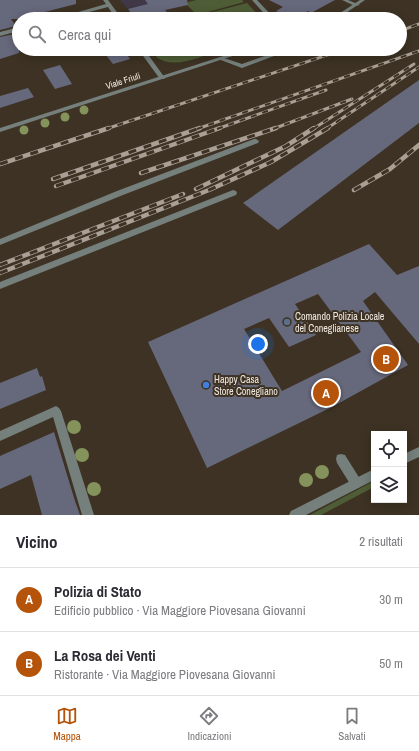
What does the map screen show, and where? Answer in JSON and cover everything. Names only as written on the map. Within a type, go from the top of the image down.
[{"type":"street","points":[[105,0],[114,12]]},
{"type":"street","points":[[254,0],[265,12]]},
{"type":"street","points":[[344,0],[357,5]]},
{"type":"street","points":[[346,12],[363,0]]},
{"type":"street","points":[[85,12],[109,6]]},
{"type":"street","points":[[0,34],[12,31]]},
{"type":"street","points":[[146,56],[162,78]]},
{"type":"street","name":"Viale Friuli","points":[[0,130],[230,56]]},
{"type":"street","points":[[221,59],[242,66],[266,56]]},
{"type":"street","points":[[0,242],[127,190],[256,141]]},
{"type":"street","points":[[0,286],[233,193]]},
{"type":"street","points":[[0,436],[56,411],[88,515]]},
{"type":"street","points":[[407,458],[419,452]]},
{"type":"street","points":[[341,459],[356,483]]},
{"type":"street","points":[[295,515],[371,476]]},
{"type":"shaded area","points":[[120,0],[181,0],[166,10],[167,12],[130,12]]},
{"type":"green space","points":[[196,0],[242,0],[244,2],[208,12],[194,12],[185,3]]},
{"type":"green space","points":[[247,3],[255,12],[213,12]]},
{"type":"green space","points":[[204,56],[180,62],[164,61],[156,57]]},
{"type":"green space","points":[[371,483],[371,489],[321,515],[310,515]]},
{"type":"building","points":[[0,0],[76,0],[76,4],[45,12],[12,12],[12,27],[0,30]]},
{"type":"building","points":[[145,0],[187,0],[188,5],[165,10],[167,12],[130,12],[128,9],[148,4]]},
{"type":"building","points":[[269,0],[335,0],[313,12],[276,11],[283,7]]},
{"type":"building","points":[[12,34],[12,55],[0,59],[0,37]]},
{"type":"building","points":[[107,56],[128,56],[130,59],[113,64]]},
{"type":"building","points":[[60,65],[72,84],[55,89],[43,70]]},
{"type":"building","points":[[419,80],[419,123],[278,230],[243,203]]},
{"type":"building","points":[[28,88],[34,97],[0,108],[0,96]]},
{"type":"building","points":[[369,244],[397,275],[419,266],[419,344],[375,292],[363,301],[408,365],[332,407],[207,468],[148,342]],"holes":[[[318,294],[361,352],[282,391],[244,329],[269,318],[289,347],[316,335],[295,304]]]},
{"type":"building","points":[[37,368],[40,377],[42,376],[46,390],[0,409],[0,383]]},
{"type":"building","points":[[54,432],[80,515],[42,515],[31,475],[0,489],[0,456]]},
{"type":"railway","points":[[407,28],[419,24]]},
{"type":"railway","points":[[407,55],[419,51]]},
{"type":"railway","points":[[108,128],[324,56]]},
{"type":"railway","points":[[197,129],[405,56]]},
{"type":"railway","points":[[313,129],[414,64]]},
{"type":"railway","points":[[326,129],[419,67]]},
{"type":"railway","points":[[217,129],[326,90]]},
{"type":"railway","points":[[273,129],[352,99]]},
{"type":"railway","points":[[0,164],[108,128]]},
{"type":"railway","points":[[53,179],[200,128]]},
{"type":"railway","points":[[56,186],[220,128]]},
{"type":"railway","points":[[196,189],[286,146],[314,128]]},
{"type":"railway","points":[[0,273],[209,190],[271,162],[328,128]]},
{"type":"railway","points":[[141,173],[273,129]]},
{"type":"railway","points":[[354,190],[390,169],[419,145]]},
{"type":"railway","points":[[0,265],[183,194]]},
{"type":"place","name":"Comando Polizia Locale del Coneglianese","points":[[287,322]]},
{"type":"place","name":"La Rosa dei Venti","points":[[386,359]]},
{"type":"place","name":"Happy Casa Store Conegliano","points":[[206,385]]},
{"type":"place","name":"Polizia di Stato","points":[[326,393]]}]
